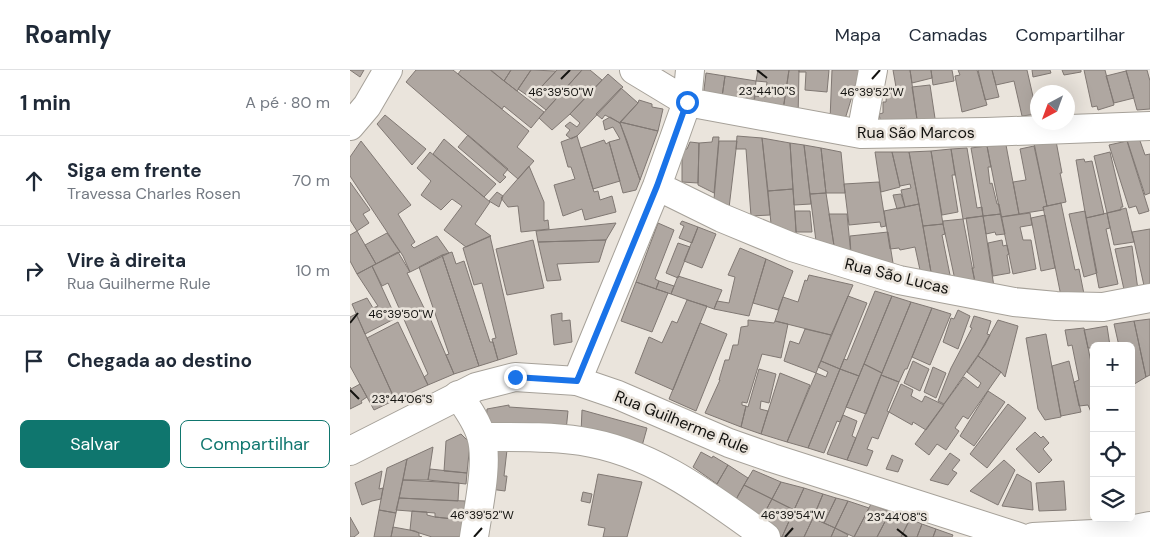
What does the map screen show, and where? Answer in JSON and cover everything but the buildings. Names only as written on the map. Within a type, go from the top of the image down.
[{"type":"street","points":[[350,126],[367,106],[388,70]]},
{"type":"street","name":"Rua São Marcos","points":[[634,70],[687,102],[861,134],[1150,126]]},
{"type":"street","points":[[577,381],[657,186],[687,102],[690,70]]},
{"type":"street","points":[[861,134],[873,70]]},
{"type":"street","name":"Rua São Lucas","points":[[657,186],[722,218],[792,247],[899,280],[1014,302],[1056,306],[1103,306],[1150,298]]},
{"type":"street","name":"Rua Guilherme Rule","points":[[350,451],[476,387],[515,377],[577,381],[618,395],[728,443],[1019,537]]},
{"type":"street","points":[[458,395],[472,416],[482,437],[484,460],[474,537]]},
{"type":"street","points":[[482,437],[581,441],[631,454],[673,473],[766,537]]},
{"type":"street","points":[[1033,537],[1114,533],[1150,526]]},
{"type":"route","points":[[515,377],[577,381],[657,186],[687,102]]}]
